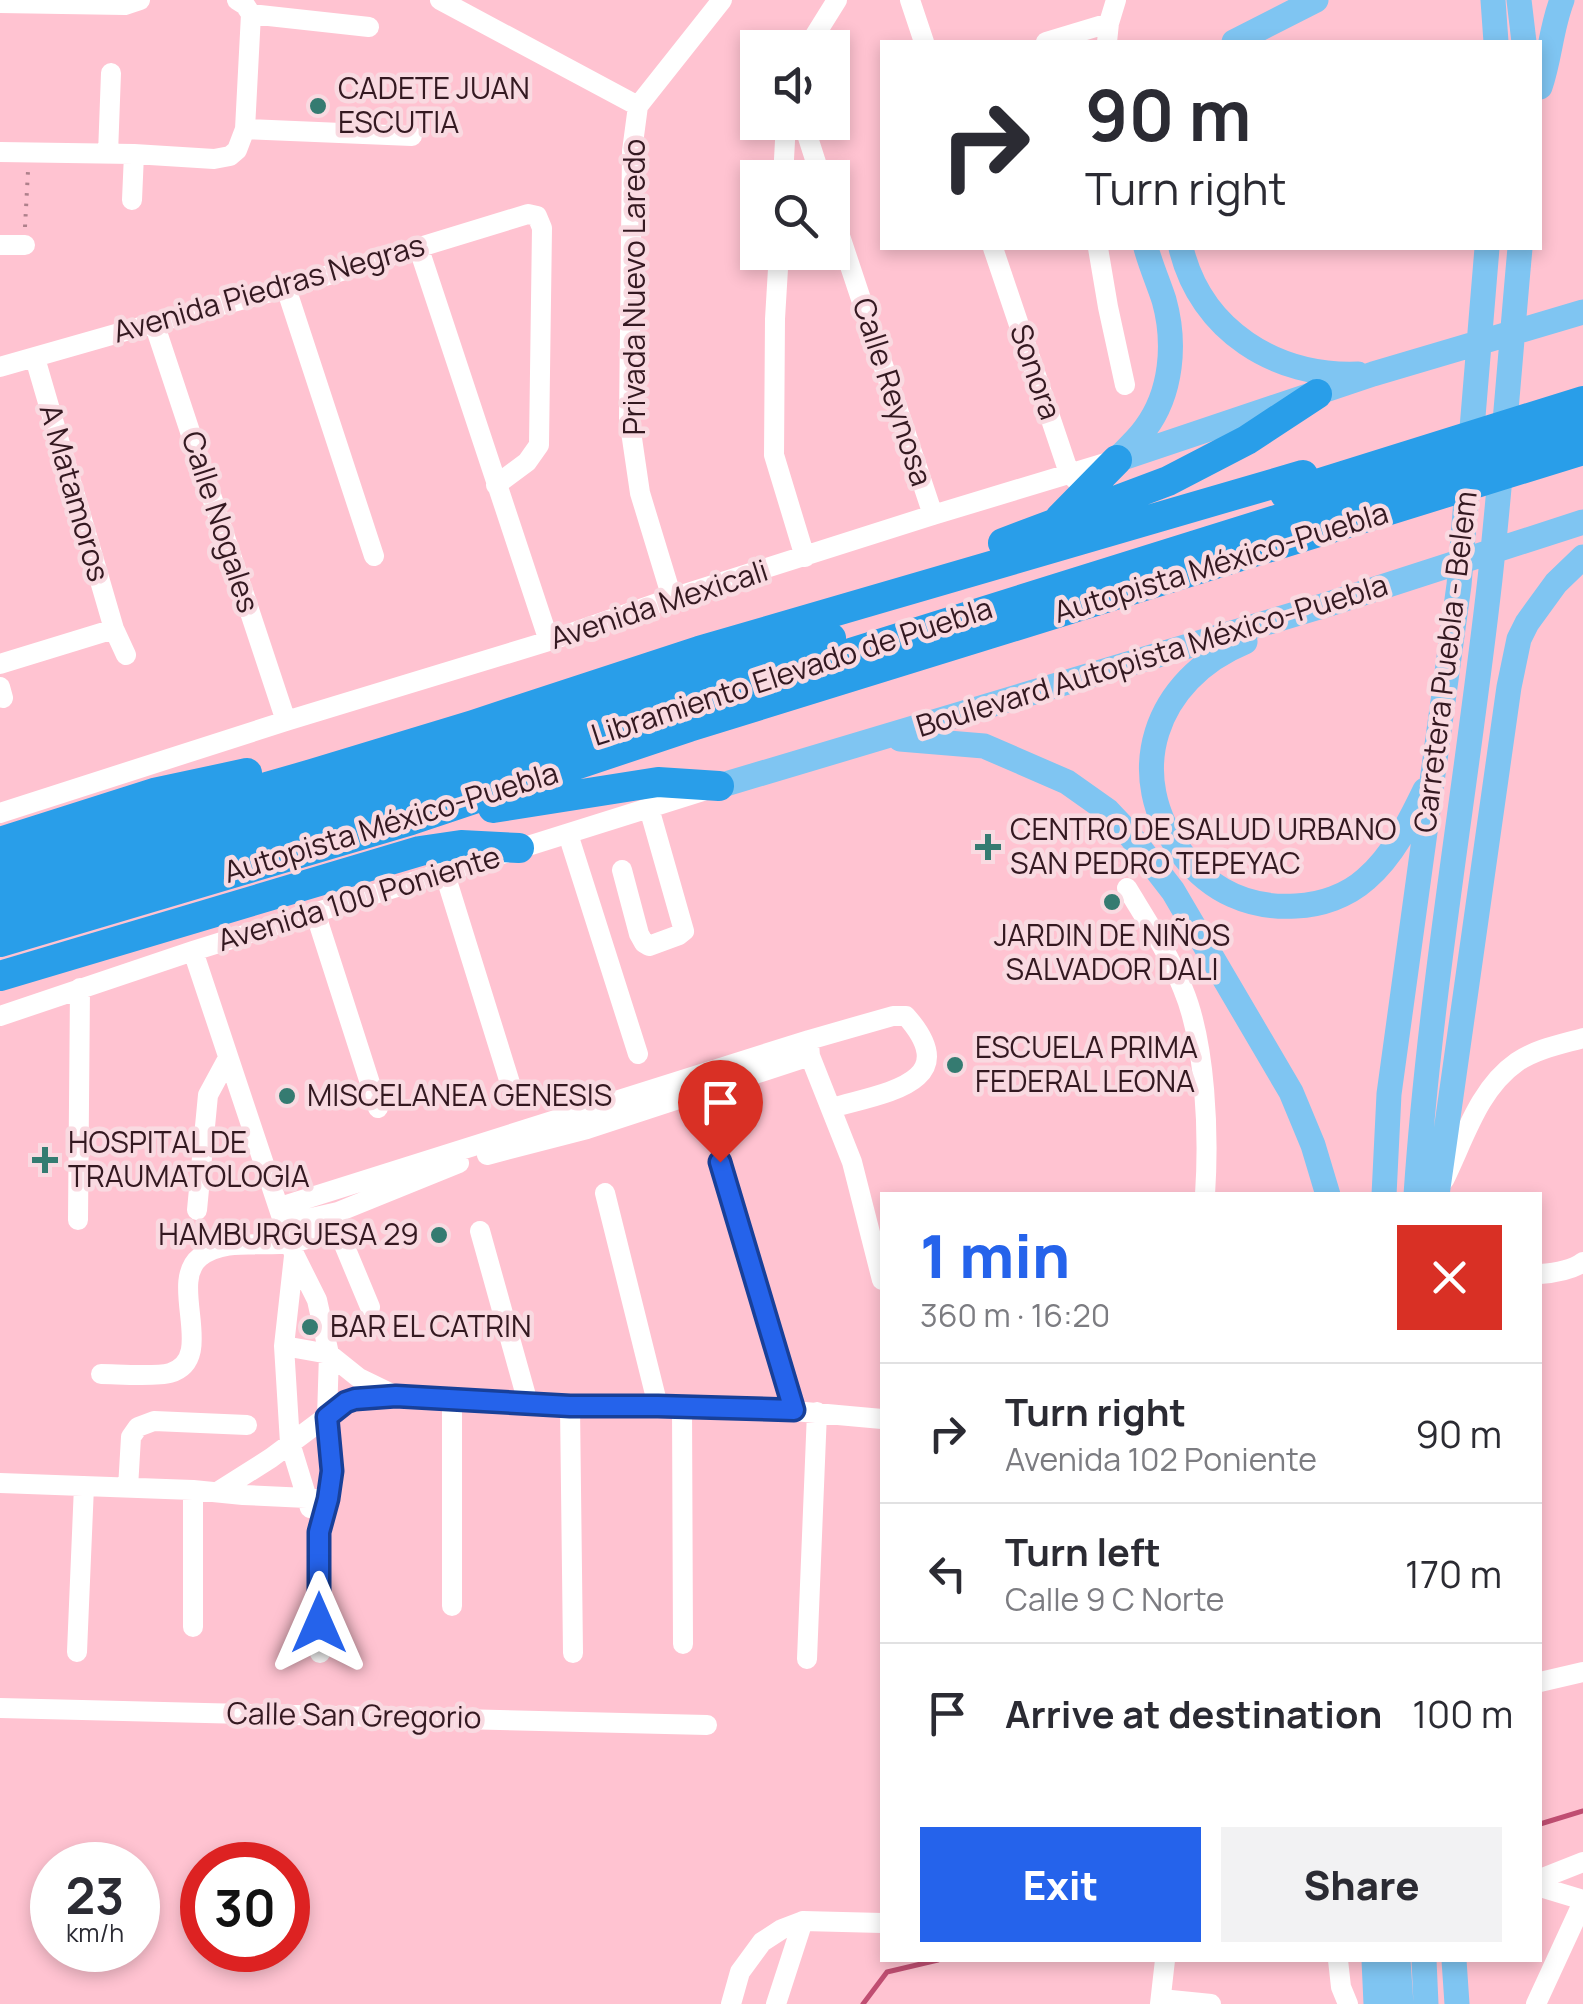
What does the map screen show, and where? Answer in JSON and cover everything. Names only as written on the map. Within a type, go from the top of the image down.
[{"type":"highway","name":"Autopista México-Puebla","points":[[0,863],[472,726],[594,684],[1583,390]]},
{"type":"highway","points":[[700,652],[728,635],[1126,498],[1210,461],[1317,394]]},
{"type":"highway","name":"Libramiento Elevado de Puebla","points":[[0,893],[848,633],[1583,401]]},
{"type":"highway","name":"Libramiento Elevado de Puebla","points":[[0,919],[1583,424]]},
{"type":"highway","name":"Autopista México-Puebla","points":[[0,942],[411,820],[690,726],[1583,450]]},
{"type":"highway","points":[[1054,525],[1078,482],[1117,460]]},
{"type":"highway","points":[[0,842],[154,793],[594,684]]},
{"type":"highway","points":[[411,820],[658,782],[719,786]]},
{"type":"highway","points":[[0,976],[420,851],[461,845],[519,848]]},
{"type":"main road","points":[[1238,40],[1316,0]]},
{"type":"main road","points":[[1542,82],[1562,0]]},
{"type":"main road","points":[[1497,40],[1507,6]]},
{"type":"main road","points":[[1507,6],[1523,40]]},
{"type":"main road","points":[[1117,460],[1154,414],[1171,358],[1168,320],[1147,250]]},
{"type":"main road","points":[[1182,250],[1208,305],[1253,349],[1282,364],[1304,369],[1373,374]]},
{"type":"main road","name":"Carretera Puebla - Belem","points":[[1383,1191],[1389,1094],[1459,586],[1487,250]]},
{"type":"main road","name":"Carretera Puebla - Belem","points":[[1430,1192],[1426,1088],[1490,578],[1520,250]]},
{"type":"main road","points":[[1117,460],[1373,374],[1583,312]]},
{"type":"main road","name":"Boulevard Autopista México-Puebla","points":[[719,786],[1328,604],[1583,522]]},
{"type":"main road","points":[[1430,1192],[1519,640],[1556,583],[1583,557]]},
{"type":"main road","points":[[1328,604],[1222,652],[1191,675],[1170,704],[1156,734],[1152,773],[1161,818],[1177,848],[1206,880],[1244,900],[1274,907],[1332,899],[1358,886],[1385,858],[1414,813],[1436,762]]},
{"type":"main road","points":[[885,738],[984,746],[1067,782],[1125,829],[1173,891],[1291,1092],[1327,1192]]},
{"type":"main road","points":[[1374,1962],[1376,2004]]},
{"type":"main road","points":[[1398,1962],[1401,2004]]},
{"type":"main road","points":[[1424,1962],[1426,2004]]},
{"type":"main road","points":[[1454,1962],[1457,2004]]},
{"type":"street","points":[[0,3],[125,4],[140,0]]},
{"type":"street","points":[[440,0],[638,106]]},
{"type":"street","name":"Privada Nuevo Laredo","points":[[672,598],[640,494],[629,418],[632,151],[638,106],[722,0]]},
{"type":"street","points":[[818,30],[837,0]]},
{"type":"street","points":[[910,0],[923,40]]},
{"type":"street","points":[[1060,40],[1108,33],[1116,0]]},
{"type":"street","points":[[0,152],[214,159],[230,156],[237,150],[245,129],[244,7],[369,27]]},
{"type":"street","points":[[108,154],[111,73]]},
{"type":"street","points":[[245,129],[412,136]]},
{"type":"street","points":[[132,200],[134,154]]},
{"type":"street","name":"Avenida Piedras Negras","points":[[0,367],[286,288],[528,214],[537,216],[542,228],[539,445],[528,462],[496,484]]},
{"type":"street","points":[[0,245],[24,245]]},
{"type":"street","points":[[418,246],[549,641]]},
{"type":"street","name":"Sonora","points":[[994,250],[1078,482]]},
{"type":"street","points":[[1098,250],[1125,385]]},
{"type":"street","name":"Calle Reynosa","points":[[850,266],[933,514]]},
{"type":"street","points":[[778,270],[774,456],[806,557]]},
{"type":"street","points":[[286,288],[374,556]]},
{"type":"street","name":"Calle Nogales","points":[[154,322],[286,721]]},
{"type":"street","name":"A Matamoros","points":[[35,358],[114,629],[126,655]]},
{"type":"street","name":"Avenida Mexicali","points":[[0,813],[549,641],[933,514],[1078,482]]},
{"type":"street","points":[[0,664],[114,629]]},
{"type":"street","name":"Avenida 100 Poniente","points":[[0,1016],[193,951],[719,786]]},
{"type":"street","points":[[622,870],[644,943],[648,946],[684,932],[649,808]]},
{"type":"street","points":[[568,834],[638,1054]]},
{"type":"street","points":[[444,871],[510,1083]]},
{"type":"street","points":[[1127,888],[1184,990],[1196,1032],[1206,1149],[1204,1192]]},
{"type":"street","points":[[315,912],[378,1108]]},
{"type":"street","points":[[193,951],[287,1232],[317,1300],[328,1354],[327,1417],[332,1471],[317,1499]]},
{"type":"street","points":[[78,1220],[80,988]]},
{"type":"street","points":[[100,1374],[170,1373],[185,1364],[193,1336],[189,1272],[197,1259],[223,1246],[287,1232],[893,1016],[906,1016],[922,1040],[928,1060],[925,1071],[917,1080],[832,1108]]},
{"type":"street","points":[[1431,1192],[1496,1081],[1530,1055],[1583,1038]]},
{"type":"street","points":[[809,1048],[852,1162],[880,1272]]},
{"type":"street","points":[[197,1210],[208,1095],[228,1058]]},
{"type":"street","points":[[720,1162],[794,1410]]},
{"type":"street","points":[[605,1193],[658,1406]]},
{"type":"street","points":[[287,1232],[334,1232],[340,1236],[370,1307]]},
{"type":"street","points":[[287,1232],[284,1346],[290,1443],[317,1499],[320,1653]]},
{"type":"street","points":[[480,1232],[528,1404]]},
{"type":"street","points":[[1542,1274],[1583,1262]]},
{"type":"street","points":[[284,1346],[328,1354],[359,1378],[396,1396]]},
{"type":"street","points":[[219,1491],[355,1399],[396,1396],[570,1406],[794,1410],[880,1419]]},
{"type":"street","points":[[452,1398],[452,1606]]},
{"type":"street","points":[[570,1406],[572,1652]]},
{"type":"street","points":[[682,1407],[683,1644]]},
{"type":"street","points":[[807,1658],[817,1412]]},
{"type":"street","points":[[128,1488],[131,1437],[138,1427],[154,1421],[248,1425]]},
{"type":"street","points":[[0,1483],[219,1491],[317,1499]]},
{"type":"street","points":[[77,1652],[84,1486]]},
{"type":"street","points":[[193,1490],[193,1627]]},
{"type":"street","points":[[1542,1682],[1583,1672]]},
{"type":"street","name":"Calle San Gregorio","points":[[0,1708],[707,1725]]},
{"type":"street","points":[[1542,1877],[1583,1862]]},
{"type":"street","points":[[1536,2004],[1583,1901],[1542,1887]]},
{"type":"street","points":[[731,2004],[740,1972],[762,1942],[782,1929],[803,1921],[879,1917]]},
{"type":"street","points":[[776,2004],[803,1921]]},
{"type":"street","points":[[1164,1962],[1160,2001],[1211,2004]]},
{"type":"street","points":[[1338,1962],[1348,2004]]},
{"type":"path","points":[[24,245],[28,152]]},
{"type":"waterway","points":[[1542,1823],[1583,1811]]},
{"type":"waterway","points":[[863,2004],[887,1972],[930,1962]]},
{"type":"place","name":"CADETE JUAN ESCUTIA","points":[[318,106]]},
{"type":"place","name":"CENTRO DE SALUD URBANO SAN PEDRO TEPEYAC","points":[[988,847]]},
{"type":"place","name":"JARDIN DE NIÑOS SALVADOR DALI","points":[[1112,902]]},
{"type":"place","name":"ESCUELA PRIMA FEDERAL LEONA","points":[[955,1065]]},
{"type":"place","name":"MISCELANEA GENESIS","points":[[287,1096]]},
{"type":"place","name":"HOSPITAL DE TRAUMATOLOGIA","points":[[45,1160]]},
{"type":"place","name":"HAMBURGUESA 29","points":[[439,1235]]},
{"type":"place","name":"BAR EL CATRIN","points":[[310,1327]]},
{"type":"route","points":[[319,1623],[319,1532],[332,1471],[327,1417],[346,1402],[396,1396],[570,1406],[794,1410],[720,1162]]}]
